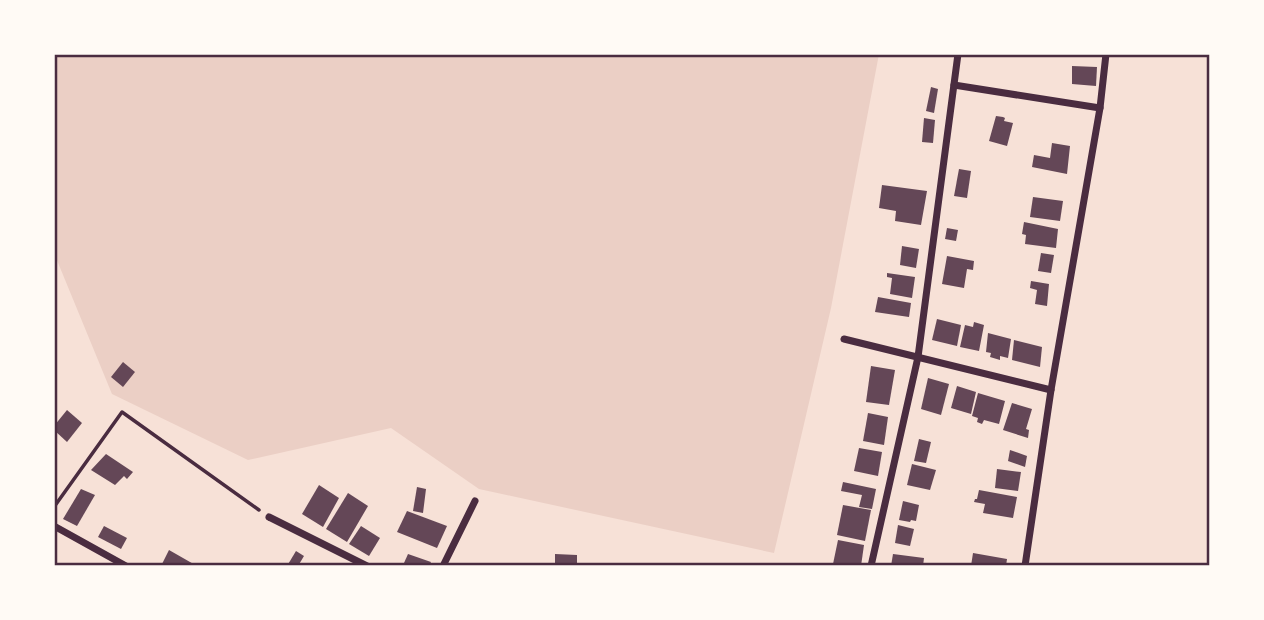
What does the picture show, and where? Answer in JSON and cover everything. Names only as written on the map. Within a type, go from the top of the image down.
[{"type":"street","points":[[871,566],[918,357],[957,54]]},
{"type":"street","points":[[1025,566],[1051,390],[1107,54]]},
{"type":"street","points":[[954,85],[1100,108]]},
{"type":"street","points":[[844,339],[1051,390]]},
{"type":"street","points":[[443,566],[475,501]]},
{"type":"street","points":[[269,517],[367,566]]},
{"type":"street","points":[[54,526],[126,566]]},
{"type":"path","points":[[54,508],[122,412],[269,517]]},
{"type":"shaded area","points":[[54,54],[879,54],[831,308],[774,553],[479,489],[391,428],[248,460],[112,394],[54,253]]},
{"type":"building","points":[[1072,66],[1097,67],[1096,86],[1072,84]]},
{"type":"building","points":[[931,87],[938,89],[934,113],[926,111]]},
{"type":"building","points":[[996,116],[1013,123],[1007,146],[989,141]]},
{"type":"building","points":[[924,118],[935,120],[933,143],[922,142]]},
{"type":"building","points":[[1052,143],[1070,146],[1067,174],[1032,167],[1034,155],[1050,158]]},
{"type":"building","points":[[959,169],[971,171],[967,198],[954,196]]},
{"type":"building","points":[[882,185],[927,191],[921,225],[895,221],[896,211],[879,208]]},
{"type":"building","points":[[1033,197],[1063,201],[1060,221],[1030,217]]},
{"type":"building","points":[[1024,222],[1058,229],[1056,248],[1025,244],[1026,235],[1022,234]]},
{"type":"building","points":[[947,228],[958,230],[956,241],[945,239]]},
{"type":"building","points":[[902,246],[919,249],[916,268],[900,265]]},
{"type":"building","points":[[1041,253],[1054,255],[1051,273],[1038,271]]},
{"type":"building","points":[[947,256],[974,261],[973,270],[967,269],[964,288],[942,284]]},
{"type":"building","points":[[887,273],[915,277],[912,298],[890,294],[892,278],[887,277]]},
{"type":"building","points":[[1031,281],[1049,284],[1047,306],[1035,304],[1037,290],[1030,288]]},
{"type":"building","points":[[878,297],[911,303],[909,317],[875,312]]},
{"type":"building","points":[[937,319],[961,325],[957,346],[932,340]]},
{"type":"building","points":[[974,322],[984,325],[979,351],[960,347],[965,325],[973,327]]},
{"type":"building","points":[[988,333],[1011,339],[1008,358],[1000,356],[1000,360],[990,357],[991,353],[986,352]]},
{"type":"building","points":[[1014,340],[1042,347],[1040,367],[1012,360]]},
{"type":"building","points":[[123,362],[135,372],[123,387],[111,377]]},
{"type":"building","points":[[871,366],[895,370],[889,405],[866,402]]},
{"type":"building","points":[[928,378],[949,384],[941,415],[921,409]]},
{"type":"building","points":[[957,386],[976,392],[971,414],[951,408]]},
{"type":"building","points":[[978,393],[1005,401],[999,424],[984,420],[982,424],[977,422],[978,418],[972,416]]},
{"type":"building","points":[[1012,403],[1032,409],[1026,429],[1029,430],[1028,438],[1003,430]]},
{"type":"building","points":[[67,410],[82,423],[67,442],[54,430],[54,426]]},
{"type":"building","points":[[868,413],[888,417],[884,445],[863,441]]},
{"type":"building","points":[[919,439],[931,442],[926,463],[914,461]]},
{"type":"building","points":[[859,448],[882,452],[878,476],[854,471]]},
{"type":"building","points":[[1010,450],[1027,456],[1025,467],[1008,461]]},
{"type":"building","points":[[106,454],[133,472],[127,479],[124,476],[115,485],[91,470]]},
{"type":"building","points":[[912,464],[936,470],[930,490],[907,485]]},
{"type":"building","points":[[997,469],[1021,472],[1018,491],[995,488]]},
{"type":"building","points":[[843,482],[876,489],[872,509],[859,507],[862,495],[841,491]]},
{"type":"building","points":[[319,485],[339,498],[323,527],[302,514]]},
{"type":"building","points":[[417,487],[426,489],[423,513],[413,511]]},
{"type":"building","points":[[81,489],[95,495],[77,526],[63,519]]},
{"type":"building","points":[[979,490],[1017,497],[1013,518],[983,513],[985,504],[974,502]]},
{"type":"building","points":[[348,493],[368,506],[347,542],[326,529]]},
{"type":"building","points":[[903,501],[919,505],[916,521],[899,520]]},
{"type":"building","points":[[843,505],[871,510],[865,541],[837,535]]},
{"type":"building","points":[[407,511],[447,526],[437,548],[397,532]]},
{"type":"building","points":[[898,525],[914,529],[910,546],[895,543]]},
{"type":"building","points":[[104,526],[127,538],[121,549],[98,537]]},
{"type":"building","points":[[361,526],[380,538],[369,556],[349,544]]},
{"type":"building","points":[[838,540],[864,545],[861,566],[833,564]]},
{"type":"building","points":[[169,550],[197,566],[161,566]]},
{"type":"building","points":[[296,551],[304,556],[298,566],[287,566]]},
{"type":"building","points":[[973,553],[1007,559],[1006,566],[971,566]]},
{"type":"building","points":[[408,554],[431,562],[429,566],[411,566],[404,563]]},
{"type":"building","points":[[555,554],[577,555],[577,566],[555,566]]},
{"type":"building","points":[[893,554],[924,558],[923,566],[891,566]]}]
